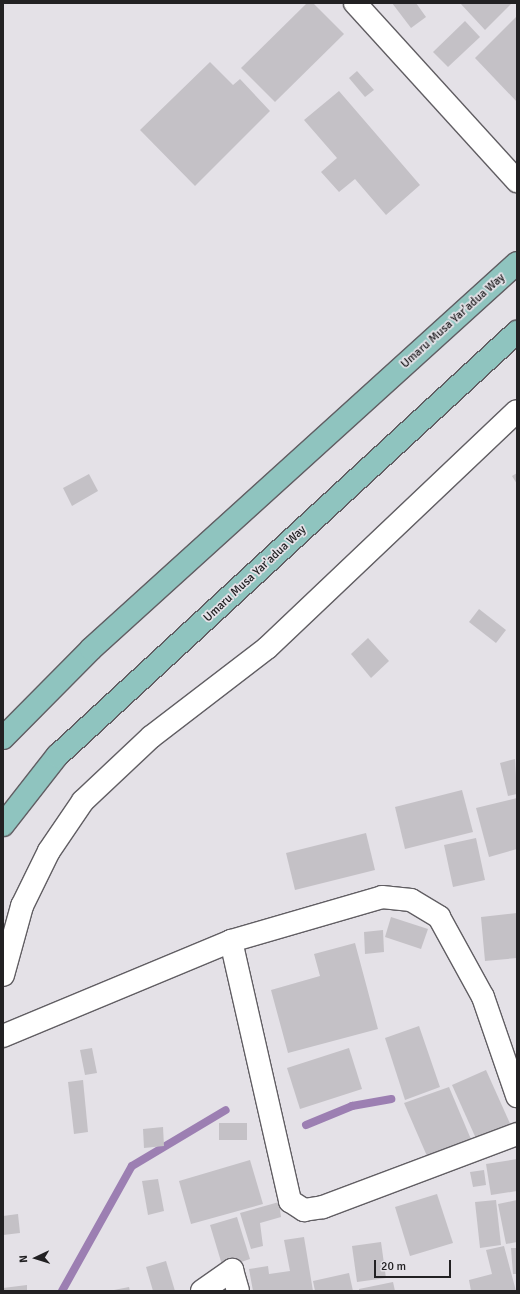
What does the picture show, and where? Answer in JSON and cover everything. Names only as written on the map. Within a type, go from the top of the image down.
[{"type":"main road","name":"Umaru Musa Yar'adua Way","points":[[3,738],[91,649],[517,264]]},
{"type":"main road","name":"Umaru Musa Yar'adua Way","points":[[3,825],[57,756],[517,332]]},
{"type":"street","points":[[355,3],[517,181]]},
{"type":"street","points":[[3,975],[22,906],[49,851],[82,801],[151,737],[284,633],[517,411]]},
{"type":"street","points":[[3,1036],[231,942],[382,897],[411,900],[438,917],[483,997],[517,1096]]},
{"type":"street","points":[[231,942],[290,1201],[304,1210],[323,1207],[517,1134]]},
{"type":"street","points":[[202,1291],[232,1270],[238,1291]]},
{"type":"building","points":[[307,3],[313,3],[344,34],[275,102],[241,68]]},
{"type":"building","points":[[392,3],[416,3],[426,17],[411,28]]},
{"type":"building","points":[[460,3],[512,3],[485,30]]},
{"type":"building","points":[[517,16],[517,102],[475,58]]},
{"type":"building","points":[[465,21],[480,37],[448,67],[433,52]]},
{"type":"building","points":[[210,62],[233,85],[240,79],[270,111],[195,186],[140,130]]},
{"type":"building","points":[[357,71],[374,90],[365,97],[349,78]]},
{"type":"building","points":[[339,91],[420,185],[386,215],[355,179],[339,192],[321,172],[337,158],[304,120]]},
{"type":"building","points":[[517,473],[517,484],[512,476]]},
{"type":"building","points":[[89,474],[98,491],[72,506],[63,488]]},
{"type":"building","points":[[479,609],[506,630],[496,643],[469,622]]},
{"type":"building","points":[[368,638],[389,661],[371,678],[351,654]]},
{"type":"building","points":[[515,759],[517,794],[508,796],[500,763]]},
{"type":"building","points":[[462,790],[473,832],[405,849],[395,807]]},
{"type":"building","points":[[517,798],[517,849],[489,857],[476,808]]},
{"type":"building","points":[[366,833],[375,870],[295,890],[286,853]]},
{"type":"building","points":[[476,838],[485,880],[453,887],[444,845]]},
{"type":"building","points":[[517,913],[517,958],[485,961],[481,917]]},
{"type":"building","points":[[391,917],[428,929],[421,949],[385,937]]},
{"type":"building","points":[[383,930],[384,952],[365,954],[364,932]]},
{"type":"building","points":[[355,943],[378,1029],[288,1053],[271,990],[320,976],[314,954]]},
{"type":"building","points":[[419,1026],[440,1087],[405,1100],[385,1038]]},
{"type":"building","points":[[92,1048],[97,1073],[85,1075],[80,1050]]},
{"type":"building","points":[[349,1048],[362,1089],[300,1109],[287,1068]]},
{"type":"building","points":[[486,1070],[512,1128],[478,1143],[452,1085]]},
{"type":"building","points":[[83,1080],[88,1132],[74,1134],[68,1082]]},
{"type":"building","points":[[449,1087],[473,1144],[430,1163],[404,1103]]},
{"type":"building","points":[[219,1123],[247,1123],[247,1140],[219,1140]]},
{"type":"building","points":[[163,1127],[164,1146],[144,1148],[143,1129]]},
{"type":"building","points":[[517,1159],[517,1191],[491,1195],[486,1164]]},
{"type":"building","points":[[250,1160],[263,1204],[191,1224],[179,1181]]},
{"type":"building","points":[[484,1170],[486,1185],[473,1187],[470,1172]]},
{"type":"building","points":[[158,1179],[164,1211],[148,1215],[142,1181]]},
{"type":"building","points":[[437,1194],[453,1243],[410,1256],[395,1207]]},
{"type":"building","points":[[496,1200],[501,1245],[480,1248],[475,1202]]},
{"type":"building","points":[[517,1200],[517,1242],[506,1244],[498,1204]]},
{"type":"building","points":[[279,1202],[281,1217],[260,1223],[263,1246],[251,1249],[240,1213]]},
{"type":"building","points":[[18,1214],[20,1233],[3,1235],[3,1216]]},
{"type":"building","points":[[237,1217],[250,1259],[223,1268],[210,1225]]},
{"type":"building","points":[[304,1237],[313,1291],[253,1291],[249,1269],[268,1266],[269,1274],[290,1271],[284,1240]]},
{"type":"building","points":[[381,1242],[386,1278],[357,1282],[352,1246]]},
{"type":"building","points":[[504,1246],[516,1291],[471,1291],[469,1280],[492,1274],[486,1250]]},
{"type":"building","points":[[511,1248],[517,1248],[517,1274],[513,1274]]},
{"type":"building","points":[[166,1261],[175,1291],[153,1291],[146,1267]]},
{"type":"building","points":[[349,1273],[353,1291],[315,1291],[313,1281]]},
{"type":"building","points":[[393,1282],[395,1291],[359,1291],[359,1289]]},
{"type":"building","points":[[27,1285],[27,1291],[3,1291],[3,1288]]},
{"type":"building","points":[[129,1287],[130,1291],[114,1291],[114,1290]]},
{"type":"waterway","points":[[306,1125],[352,1106],[391,1099]]},
{"type":"waterway","points":[[62,1291],[132,1166],[226,1110]]}]
